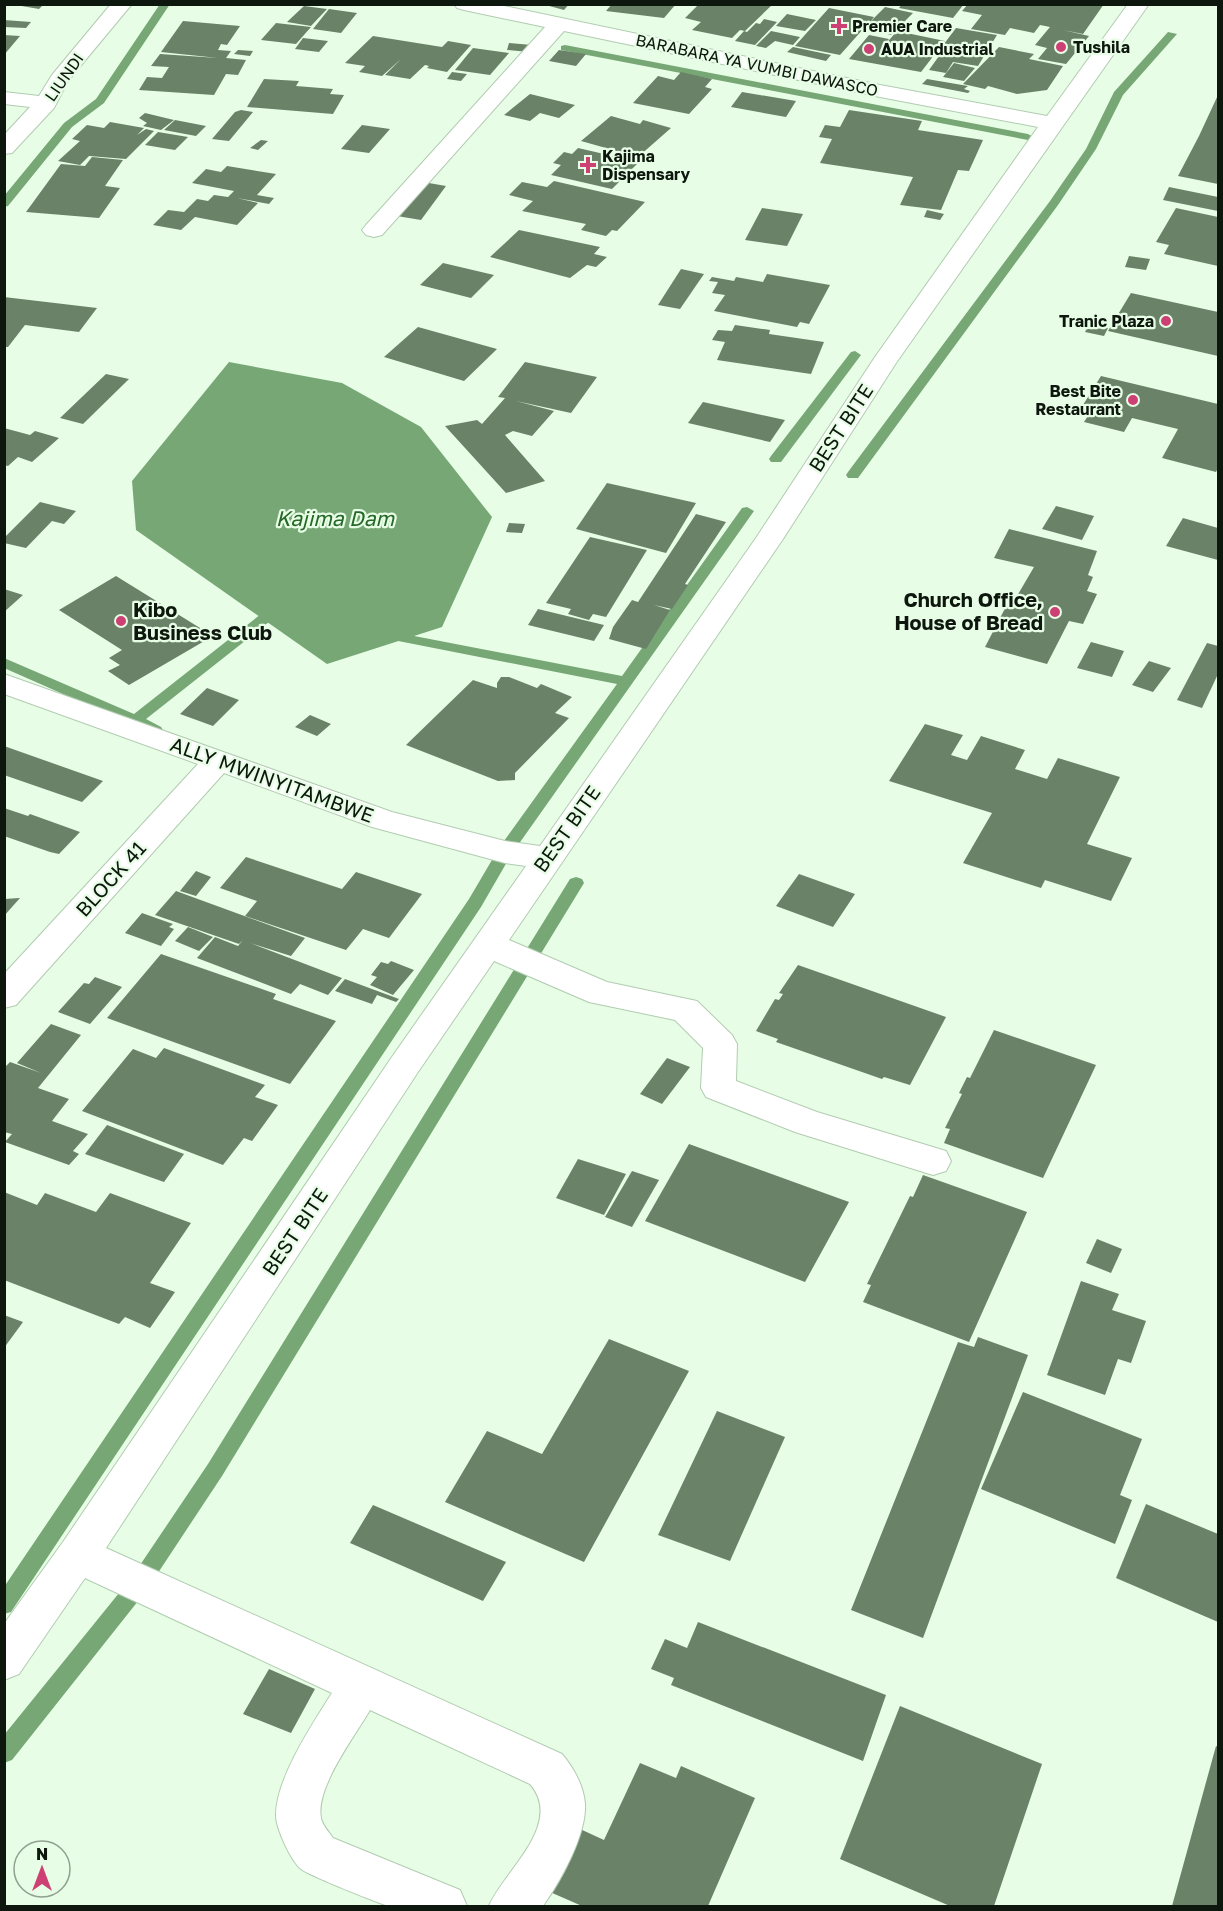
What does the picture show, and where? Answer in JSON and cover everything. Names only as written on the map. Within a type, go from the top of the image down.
[{"type":"street","name":"LIUNDI","points":[[4,148],[46,102],[59,79],[122,4]]},
{"type":"street","name":"BARABARA YA VUMBI DAWASCO","points":[[464,4],[880,91],[1052,123]]},
{"type":"street","name":"BEST BITE","points":[[4,1660],[78,1555],[546,858],[769,539],[890,352],[1139,4]]},
{"type":"street","points":[[374,230],[560,23]]},
{"type":"street","points":[[4,98],[46,102]]},
{"type":"street","name":"ALLY MWINYITAMBWE","points":[[4,683],[383,820],[505,852],[546,858]]},
{"type":"street","name":"BLOCK 41","points":[[4,996],[218,761]]},
{"type":"street","points":[[488,944],[601,993],[685,1010],[720,1044],[718,1088],[807,1122],[933,1161]]},
{"type":"street","points":[[78,1555],[546,1769],[556,1780],[564,1808],[537,1877],[528,1892],[512,1906]]},
{"type":"street","points":[[362,1684],[307,1778],[299,1797],[298,1818],[305,1838],[317,1854],[444,1906]]},
{"type":"water","name":"Kajima Dam","points":[[229,362],[342,383],[421,427],[492,517],[442,627],[327,664],[136,530],[132,481]]},
{"type":"building","points":[[10,4],[44,4],[39,9]]},
{"type":"building","points":[[542,4],[569,4],[564,10]]},
{"type":"building","points":[[612,4],[676,4],[664,18],[606,11]]},
{"type":"building","points":[[699,4],[773,4],[745,31],[740,30],[732,38],[692,30],[701,22],[685,18]]},
{"type":"building","points":[[902,4],[964,4],[953,18],[899,8]]},
{"type":"building","points":[[968,4],[1104,4],[1083,34],[1063,30],[1089,36],[1066,64],[1038,59],[1047,48],[1035,45],[1050,27],[1040,25],[1034,33],[1010,28],[1005,35],[971,29],[982,15],[962,11]]},
{"type":"building","points":[[304,6],[327,9],[311,26],[287,22]]},
{"type":"building","name":"Premier Care","points":[[885,7],[913,13],[891,35],[864,28],[840,55],[795,46],[829,8],[874,17],[870,22]]},
{"type":"building","points":[[329,9],[357,13],[341,33],[313,29]]},
{"type":"building","points":[[787,14],[816,20],[805,31],[776,26]]},
{"type":"building","points":[[764,19],[777,22],[755,45],[735,41],[744,31],[747,32]]},
{"type":"building","points":[[4,20],[31,22],[26,28],[4,27]]},
{"type":"building","points":[[183,21],[240,26],[227,45],[221,44],[218,50],[231,51],[226,58],[246,60],[238,75],[226,74],[214,95],[139,90],[147,77],[162,78],[169,67],[151,66],[160,54],[218,58],[161,52]]},
{"type":"building","points":[[276,23],[311,27],[296,44],[261,40]]},
{"type":"building","points":[[956,28],[997,35],[978,66],[953,62],[946,73],[929,70],[939,56],[935,56]]},
{"type":"building","points":[[771,31],[800,37],[793,45],[775,41],[766,48],[756,46]]},
{"type":"building","points":[[897,31],[945,41],[921,72],[849,59],[869,35],[889,39],[876,55]]},
{"type":"building","points":[[4,35],[20,36],[4,55]]},
{"type":"building","points":[[373,36],[442,47],[448,41],[471,45],[447,72],[427,68],[429,66],[425,65],[410,79],[385,75],[401,59],[382,76],[359,72],[365,66],[345,63]]},
{"type":"building","points":[[303,38],[328,41],[319,52],[295,49]]},
{"type":"building","points":[[509,43],[532,45],[529,52],[507,50]]},
{"type":"building","points":[[793,47],[831,55],[826,61],[787,52]]},
{"type":"building","points":[[999,47],[1034,54],[1029,59],[1063,66],[1047,90],[1017,94],[988,86],[985,89],[963,84]]},
{"type":"building","points":[[473,48],[509,53],[490,75],[455,70]]},
{"type":"building","points":[[238,50],[253,51],[250,56],[234,54]]},
{"type":"building","points":[[559,50],[586,54],[576,66],[549,61]]},
{"type":"building","points":[[954,63],[975,68],[964,81],[943,77]]},
{"type":"building","points":[[452,72],[467,74],[461,81],[447,79]]},
{"type":"building","points":[[681,72],[712,79],[705,87],[712,89],[689,114],[633,103],[658,76],[674,80]]},
{"type":"building","points":[[264,79],[299,81],[296,86],[333,89],[330,94],[344,95],[333,114],[247,107]]},
{"type":"building","points":[[927,79],[968,86],[964,89],[970,91],[968,93],[922,84]]},
{"type":"building","points":[[742,92],[796,101],[786,117],[731,107]]},
{"type":"building","points":[[530,94],[575,105],[559,118],[540,113],[530,121],[504,115]]},
{"type":"building","points":[[1218,95],[1218,184],[1178,176],[1199,136]]},
{"type":"building","points":[[241,110],[253,112],[229,141],[212,139],[235,112]]},
{"type":"building","points":[[849,110],[922,121],[918,130],[983,140],[969,171],[958,170],[941,210],[900,205],[913,177],[820,163],[832,139],[819,137],[825,125],[840,127]]},
{"type":"building","points":[[145,113],[174,120],[161,130],[143,126],[147,123],[139,118]]},
{"type":"building","points":[[611,116],[640,124],[643,120],[671,128],[638,157],[581,141]]},
{"type":"building","points":[[175,120],[206,126],[196,136],[164,130]]},
{"type":"building","points":[[110,122],[144,128],[137,135],[146,129],[154,131],[126,159],[89,156],[80,165],[58,161],[80,141],[72,139],[87,125],[104,128]]},
{"type":"building","points":[[362,125],[390,129],[369,153],[341,149]]},
{"type":"building","points":[[158,132],[188,137],[175,150],[145,145]]},
{"type":"building","points":[[261,140],[268,141],[258,150],[250,148]]},
{"type":"building","points":[[578,148],[639,162],[612,189],[551,175],[561,165],[553,163],[564,152],[572,154]]},
{"type":"building","points":[[92,157],[123,160],[105,186],[120,188],[99,218],[26,212],[61,164],[85,166]]},
{"type":"building","points":[[227,166],[276,174],[257,195],[274,198],[269,204],[237,198],[258,203],[237,225],[195,217],[181,230],[153,225],[168,210],[184,212],[197,199],[208,201],[214,195],[228,197],[234,191],[192,183],[206,169],[221,172]]},
{"type":"building","points":[[554,181],[645,202],[617,231],[612,230],[606,236],[581,230],[586,224],[522,211],[533,201],[509,195],[522,182],[547,187]]},
{"type":"building","points":[[423,182],[446,186],[421,220],[397,216]]},
{"type":"building","points":[[1169,187],[1218,197],[1218,211],[1163,200]]},
{"type":"building","points":[[762,208],[803,214],[787,246],[745,240]]},
{"type":"building","name":"Tranic Plaza","points":[[1176,208],[1218,217],[1218,266],[1164,254],[1169,245],[1156,242]]},
{"type":"building","points":[[927,210],[944,214],[940,220],[924,217]]},
{"type":"building","points":[[519,230],[600,247],[594,254],[607,257],[596,267],[587,265],[570,278],[490,257]]},
{"type":"building","points":[[1129,256],[1150,259],[1146,270],[1125,267]]},
{"type":"building","points":[[443,263],[494,275],[471,298],[420,285]]},
{"type":"building","points":[[681,269],[704,274],[680,309],[658,305]]},
{"type":"building","points":[[767,274],[830,285],[809,324],[800,322],[797,327],[714,311],[725,295],[712,293],[718,282],[709,281],[712,277],[734,281],[736,277],[763,282]]},
{"type":"building","name":"Tranic Plaza","points":[[1131,293],[1218,312],[1218,356],[1108,331]]},
{"type":"building","points":[[4,297],[97,308],[79,332],[25,325],[8,347],[4,347]]},
{"type":"building","points":[[735,325],[770,330],[769,334],[824,342],[811,374],[717,360],[725,342],[712,340],[718,330],[732,331]]},
{"type":"building","points":[[1089,325],[1108,328],[1104,336],[1085,332]]},
{"type":"building","points":[[418,327],[497,349],[464,381],[384,357]]},
{"type":"building","points":[[525,362],[597,377],[571,413],[516,401],[554,411],[532,436],[513,431],[505,435],[545,481],[506,493],[445,426],[477,420],[482,424],[505,398],[498,397]]},
{"type":"building","points":[[106,374],[129,379],[83,424],[60,418]]},
{"type":"building","points":[[1101,376],[1218,404],[1218,468],[1216,472],[1162,458],[1178,429],[1132,418],[1124,432],[1084,422],[1093,408],[1083,405]]},
{"type":"building","points":[[703,402],[785,420],[770,442],[688,423]]},
{"type":"building","points":[[4,428],[30,435],[35,431],[59,438],[32,462],[18,457],[8,466],[4,465]]},
{"type":"building","points":[[607,483],[696,503],[666,553],[576,529]]},
{"type":"building","points":[[40,502],[76,511],[64,524],[52,521],[26,548],[4,543],[4,538]]},
{"type":"building","points":[[1056,506],[1094,516],[1082,540],[1042,529]]},
{"type":"building","points":[[696,514],[726,522],[685,584],[688,585],[672,609],[654,605],[670,610],[646,649],[609,639],[613,627],[632,600],[638,602]]},
{"type":"building","points":[[1183,518],[1218,528],[1218,560],[1166,546]]},
{"type":"building","points":[[509,523],[525,524],[522,533],[506,532]]},
{"type":"building","points":[[1009,529],[1097,551],[1088,575],[1093,577],[1087,591],[1097,594],[1083,624],[1069,621],[1047,664],[985,647],[1012,595],[1017,596],[1034,567],[994,558]]},
{"type":"building","points":[[590,537],[647,550],[606,617],[593,614],[589,620],[568,614],[571,609],[546,603]]},
{"type":"building","points":[[116,576],[213,636],[129,685],[108,671],[120,665],[109,658],[122,650],[59,610]]},
{"type":"building","points":[[4,589],[23,595],[4,612]]},
{"type":"building","points":[[538,609],[604,625],[594,641],[528,625]]},
{"type":"building","points":[[1091,642],[1124,651],[1112,677],[1077,668]]},
{"type":"building","points":[[1207,643],[1218,646],[1218,674],[1202,708],[1177,700]]},
{"type":"building","points":[[1149,661],[1171,668],[1153,692],[1132,685]]},
{"type":"building","points":[[501,677],[509,677],[537,688],[541,684],[572,697],[555,713],[569,718],[515,773],[515,780],[498,781],[406,745],[473,680],[497,688]]},
{"type":"building","points":[[207,688],[239,700],[213,726],[180,714]]},
{"type":"building","points":[[310,715],[331,724],[317,736],[295,727]]},
{"type":"building","points":[[925,724],[963,735],[951,755],[967,760],[981,736],[1025,750],[1015,769],[1047,779],[1058,758],[1120,777],[1087,844],[1132,858],[1111,901],[1045,880],[1041,888],[963,863],[992,813],[889,781]]},
{"type":"building","points":[[4,746],[103,781],[82,802],[4,775]]},
{"type":"building","points":[[4,808],[28,816],[30,814],[80,832],[59,854],[50,852],[4,836]]},
{"type":"building","points":[[246,857],[342,889],[356,872],[422,894],[389,938],[363,929],[346,950],[245,916],[257,901],[220,888]]},
{"type":"building","points":[[196,871],[211,877],[196,896],[180,891]]},
{"type":"building","points":[[799,874],[855,894],[833,927],[776,906]]},
{"type":"building","points":[[176,891],[305,938],[291,956],[250,943],[342,978],[328,995],[300,984],[291,994],[197,958],[215,937],[238,946],[243,940],[239,944],[155,915]]},
{"type":"building","points":[[20,898],[4,916],[4,899]]},
{"type":"building","points":[[142,913],[173,924],[169,927],[174,929],[161,946],[125,933]]},
{"type":"building","points":[[188,927],[213,937],[199,951],[175,941]]},
{"type":"building","points":[[161,954],[276,994],[273,999],[336,1021],[290,1084],[107,1018]]},
{"type":"building","points":[[391,961],[414,970],[393,995],[370,985],[377,977],[371,975],[381,962],[388,964]]},
{"type":"building","points":[[798,965],[946,1017],[910,1085],[884,1077],[882,1079],[776,1042],[778,1039],[756,1031],[775,999],[779,1000],[783,994],[779,993]]},
{"type":"building","points":[[95,977],[122,987],[90,1024],[58,1012],[84,983],[89,984]]},
{"type":"building","points":[[345,979],[399,999],[396,1002],[377,995],[372,1004],[335,991]]},
{"type":"building","points":[[51,1024],[81,1035],[38,1088],[69,1099],[52,1121],[88,1134],[73,1151],[79,1154],[69,1165],[5,1142],[12,1134],[4,1132],[4,1068],[10,1062],[41,1073],[17,1063]]},
{"type":"building","points":[[994,1030],[1096,1065],[1043,1178],[944,1143],[950,1129],[945,1128],[962,1094],[959,1093],[967,1077],[970,1078]]},
{"type":"building","points":[[164,1048],[265,1085],[255,1097],[278,1105],[252,1141],[244,1138],[223,1165],[82,1111],[133,1049],[156,1058]]},
{"type":"building","points":[[667,1058],[690,1067],[662,1104],[640,1094]]},
{"type":"building","points":[[107,1125],[184,1154],[164,1182],[85,1154]]},
{"type":"building","points":[[689,1144],[849,1202],[805,1282],[645,1221]]},
{"type":"building","points":[[578,1159],[626,1174],[604,1215],[556,1198]]},
{"type":"building","points":[[632,1171],[659,1180],[632,1227],[605,1217]]},
{"type":"building","points":[[923,1175],[1027,1212],[969,1342],[863,1302],[871,1285],[867,1284],[910,1196],[913,1197]]},
{"type":"building","points":[[4,1192],[37,1205],[45,1193],[96,1212],[110,1193],[191,1223],[150,1283],[175,1292],[150,1328],[125,1317],[119,1324],[4,1280]]},
{"type":"building","points":[[1097,1239],[1122,1249],[1111,1273],[1086,1263]]},
{"type":"building","points":[[1081,1281],[1119,1294],[1112,1310],[1146,1321],[1131,1363],[1118,1359],[1105,1395],[1047,1375]]},
{"type":"building","points":[[4,1315],[23,1322],[4,1348]]},
{"type":"building","points":[[978,1337],[1028,1355],[923,1638],[851,1610],[958,1342],[974,1347]]},
{"type":"building","points":[[609,1339],[689,1371],[584,1562],[445,1502],[487,1431],[542,1454]]},
{"type":"building","points":[[1023,1392],[1142,1439],[1120,1495],[1132,1500],[1115,1544],[981,1489]]},
{"type":"building","points":[[717,1411],[785,1437],[730,1561],[658,1535]]},
{"type":"building","points":[[1146,1504],[1218,1534],[1218,1622],[1116,1578]]},
{"type":"building","points":[[373,1505],[506,1562],[483,1601],[350,1543]]},
{"type":"building","points":[[698,1622],[886,1695],[863,1761],[671,1685],[674,1678],[651,1669],[665,1639],[687,1648]]},
{"type":"building","points":[[269,1669],[315,1689],[291,1733],[243,1714]]},
{"type":"building","points":[[900,1706],[1042,1764],[994,1906],[950,1906],[840,1859]]},
{"type":"building","points":[[1216,1746],[1218,1747],[1218,1906],[1172,1906]]},
{"type":"building","points":[[640,1763],[676,1778],[681,1766],[755,1798],[708,1906],[582,1906],[550,1892],[580,1829],[604,1840]]},
{"type":"waterway","points":[[4,204],[68,125],[100,101],[165,4]]},
{"type":"waterway","points":[[853,475],[1054,203],[1091,149],[1118,94],[1172,34]]},
{"type":"waterway","points":[[565,48],[1028,137]]},
{"type":"waterway","points":[[776,459],[855,355]]},
{"type":"waterway","points":[[4,1605],[475,903],[505,852],[747,511]]},
{"type":"waterway","points":[[135,720],[271,613],[282,615]]},
{"type":"waterway","points":[[383,634],[625,681]]},
{"type":"waterway","points":[[4,662],[135,720]]},
{"type":"waterway","points":[[135,720],[156,730]]},
{"type":"waterway","points":[[4,1753],[139,1584],[215,1470],[576,883]]},
{"type":"place","name":"Premier Care","points":[[839,26]]},
{"type":"place","name":"Tushila","points":[[1061,47]]},
{"type":"place","name":"AUA Industrial","points":[[869,49]]},
{"type":"place","name":"Kajima Dispensary","points":[[588,165]]},
{"type":"place","name":"Tranic Plaza","points":[[1166,321]]},
{"type":"place","name":"Best Bite Restaurant","points":[[1133,400]]},
{"type":"place","name":"Church Office, House of Bread","points":[[1055,612]]},
{"type":"place","name":"Kibo Business Club","points":[[121,621]]}]
